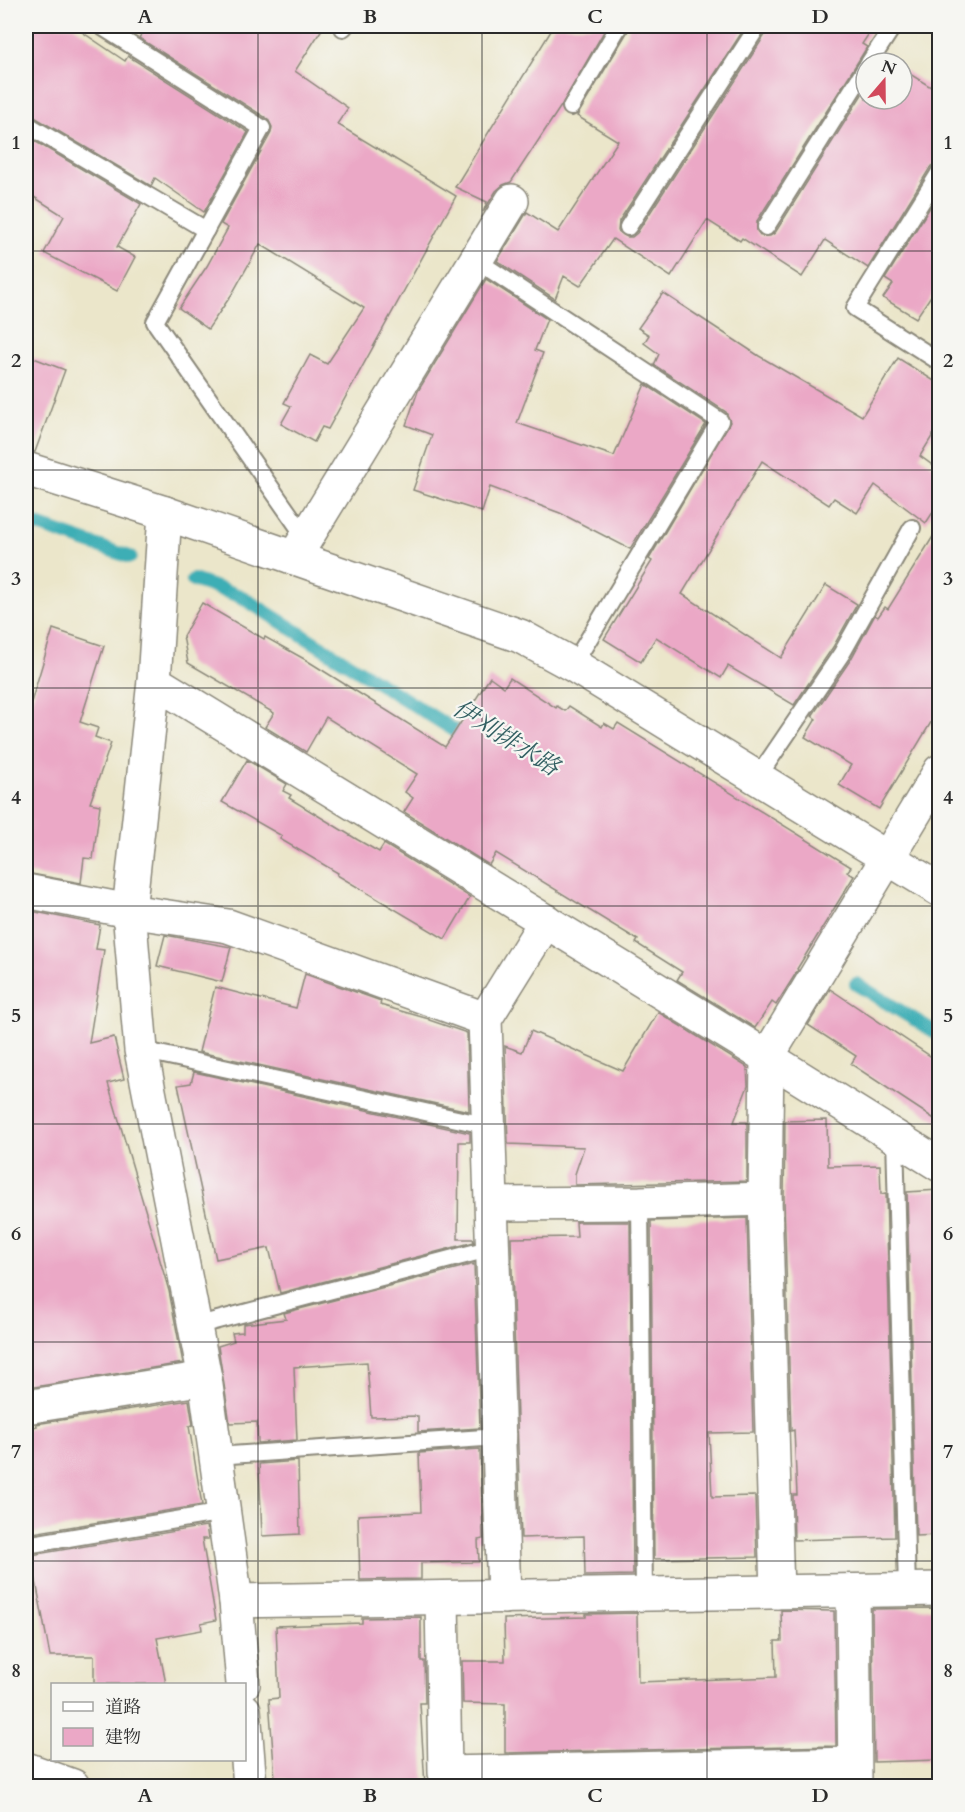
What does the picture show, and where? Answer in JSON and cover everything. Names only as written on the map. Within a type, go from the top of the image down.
[{"type":"street","points":[[300,548],[512,201]]},
{"type":"street","points":[[26,469],[165,513],[300,548],[520,636],[573,665],[939,890]]},
{"type":"street","points":[[165,513],[154,681],[129,911],[141,1050],[205,1378],[236,1601],[243,1683]]},
{"type":"street","points":[[154,681],[939,1165]]},
{"type":"street","points":[[777,1592],[765,1199],[767,1057],[939,771]]},
{"type":"street","points":[[26,891],[129,911],[228,926],[485,1019]]},
{"type":"street","points":[[504,1597],[485,1019],[546,921]]},
{"type":"street","points":[[492,1204],[765,1199]]},
{"type":"street","points":[[26,1407],[205,1378]]},
{"type":"street","points":[[236,1601],[939,1589]]},
{"type":"street","points":[[442,1598],[445,1773],[854,1775],[853,1591]]},
{"type":"street","points":[[246,1735],[250,1786]]},
{"type":"street","points":[[26,1769],[73,1786]]},
{"type":"lane","points":[[101,26],[262,128],[155,322],[300,548]]},
{"type":"lane","points":[[571,107],[620,26]]},
{"type":"lane","points":[[628,227],[758,26]]},
{"type":"lane","points":[[877,51],[893,26]]},
{"type":"lane","points":[[766,227],[854,87]]},
{"type":"lane","points":[[26,124],[206,230]]},
{"type":"lane","points":[[939,172],[855,308],[939,362]]},
{"type":"lane","points":[[476,260],[720,421],[573,665]]},
{"type":"lane","points":[[757,778],[842,653],[912,528]]},
{"type":"lane","points":[[141,1050],[489,1126]]},
{"type":"lane","points":[[895,1137],[907,1590]]},
{"type":"lane","points":[[640,1203],[644,1594]]},
{"type":"lane","points":[[195,1326],[492,1248]]},
{"type":"lane","points":[[216,1456],[499,1437]]},
{"type":"lane","points":[[26,1545],[224,1512]]},
{"type":"building","points":[[26,26],[73,26],[125,61],[128,56],[248,132],[204,212],[155,178],[151,186],[26,114]]},
{"type":"building","points":[[146,26],[324,26],[295,71],[348,108],[337,124],[456,196],[328,429],[322,427],[314,442],[281,424],[291,406],[284,403],[310,355],[327,364],[364,308],[260,244],[232,294],[208,329],[179,308],[207,266],[228,228],[221,224],[271,133],[272,127],[268,119],[139,38]]},
{"type":"building","points":[[554,26],[607,26],[561,106],[511,182],[496,191],[483,212],[487,202],[455,187]]},
{"type":"building","points":[[629,26],[746,26],[619,221],[618,231],[627,237],[632,237],[637,233],[767,32],[768,26],[874,26],[862,44],[867,47],[864,51],[854,51],[854,68],[757,221],[757,231],[761,236],[770,236],[775,233],[854,107],[854,111],[914,111],[914,76],[939,92],[939,162],[931,166],[868,268],[825,240],[802,277],[742,238],[740,241],[707,220],[671,277],[613,239],[580,286],[564,276],[555,299],[497,261],[527,212],[558,232],[618,141],[577,116]]},
{"type":"building","points":[[26,136],[141,204],[117,247],[135,257],[117,291],[44,253],[64,216],[26,192]]},
{"type":"building","points":[[939,193],[939,284],[916,318],[883,298],[893,284],[885,279]]},
{"type":"building","points":[[486,279],[547,319],[535,350],[543,353],[517,423],[614,456],[645,384],[706,424],[630,549],[560,513],[490,487],[482,512],[413,490],[432,435],[406,425],[418,391]]},
{"type":"building","points":[[663,293],[759,356],[862,416],[898,358],[939,384],[939,425],[920,456],[939,470],[939,503],[926,523],[875,485],[857,513],[834,498],[829,505],[762,461],[682,594],[781,658],[826,585],[857,604],[833,647],[794,705],[728,666],[721,678],[656,637],[641,662],[604,639],[652,561],[649,559],[730,422],[726,412],[654,365],[659,354],[644,343],[649,335],[638,328]]},
{"type":"building","points":[[26,355],[65,370],[35,452],[26,451]]},
{"type":"building","points":[[939,527],[939,709],[879,809],[839,785],[851,765],[805,737],[816,719],[812,716],[851,659],[875,615],[878,617],[885,607],[888,609]]},
{"type":"building","points":[[202,603],[306,660],[445,747],[490,677],[504,687],[510,678],[556,708],[557,706],[565,711],[569,706],[602,727],[604,723],[614,729],[618,723],[851,867],[847,872],[854,876],[776,1005],[772,1002],[755,1028],[677,980],[682,972],[636,943],[638,940],[496,853],[489,865],[404,812],[413,798],[405,792],[417,774],[326,717],[306,752],[265,727],[274,713],[188,663],[183,636]]},
{"type":"building","points":[[53,629],[104,646],[80,722],[98,728],[95,737],[111,743],[90,803],[100,805],[93,859],[84,858],[81,883],[26,873],[26,719]]},
{"type":"building","points":[[247,760],[287,784],[283,791],[291,795],[289,798],[379,852],[384,844],[470,897],[445,939],[280,839],[282,836],[222,802]]},
{"type":"building","points":[[26,910],[100,925],[96,949],[104,950],[89,1043],[114,1037],[124,1079],[108,1083],[169,1291],[183,1363],[28,1388],[26,1374]]},
{"type":"building","points":[[165,935],[231,947],[222,982],[157,966]]},
{"type":"building","points":[[305,974],[381,1001],[380,1005],[467,1033],[469,1111],[199,1052],[215,987],[296,1008]]},
{"type":"building","points":[[830,989],[939,1062],[939,1122],[851,1064],[856,1056],[808,1025]]},
{"type":"building","points":[[658,1012],[747,1067],[748,1086],[734,1122],[747,1122],[747,1181],[575,1185],[575,1174],[584,1147],[508,1144],[505,1046],[522,1052],[531,1031],[623,1071]]},
{"type":"building","points":[[194,1072],[470,1133],[470,1142],[459,1142],[458,1239],[473,1239],[474,1242],[280,1293],[269,1248],[216,1259],[178,1085],[191,1083]]},
{"type":"building","points":[[827,1120],[828,1166],[880,1165],[881,1194],[886,1193],[895,1537],[794,1540],[793,1495],[797,1495],[794,1430],[791,1431],[784,1199],[785,1121]]},
{"type":"building","points":[[939,1190],[939,1535],[916,1536],[907,1192]]},
{"type":"building","points":[[747,1218],[753,1432],[709,1433],[712,1497],[755,1496],[757,1557],[654,1559],[651,1221]]},
{"type":"building","points":[[576,1222],[630,1222],[633,1575],[585,1576],[584,1536],[521,1538],[511,1238],[577,1237]]},
{"type":"building","points":[[474,1264],[480,1428],[418,1432],[418,1416],[371,1417],[367,1362],[294,1367],[297,1440],[258,1443],[257,1422],[230,1423],[218,1346],[234,1341],[232,1333],[243,1332],[243,1324],[286,1319],[284,1313]]},
{"type":"building","points":[[189,1400],[193,1425],[189,1426],[202,1505],[27,1534],[26,1429],[37,1426],[36,1424]]},
{"type":"building","points":[[480,1449],[483,1539],[478,1540],[479,1562],[421,1563],[421,1579],[360,1580],[358,1515],[421,1512],[419,1453]]},
{"type":"building","points":[[298,1461],[300,1534],[262,1536],[259,1464]]},
{"type":"building","points":[[206,1526],[208,1539],[202,1539],[216,1620],[201,1623],[202,1630],[157,1638],[166,1683],[94,1683],[94,1656],[50,1656],[31,1555]]},
{"type":"building","points":[[938,1608],[939,1760],[874,1762],[872,1609]]},
{"type":"building","points":[[781,1610],[834,1611],[836,1746],[505,1753],[505,1704],[463,1703],[462,1661],[505,1661],[504,1619],[637,1613],[638,1682],[776,1677],[775,1641],[782,1641]]},
{"type":"building","points":[[421,1617],[421,1661],[424,1661],[425,1703],[420,1703],[425,1786],[294,1786],[287,1785],[287,1779],[275,1779],[269,1699],[279,1698],[276,1626],[362,1623],[362,1618]]},
{"type":"building","points":[[836,1783],[837,1786],[684,1786]]},
{"type":"waterway","name":"伊刈排水路","points":[[26,521],[130,557]]},
{"type":"waterway","name":"伊刈排水路","points":[[193,580],[240,596],[470,740]]},
{"type":"waterway","name":"伊刈排水路","points":[[856,984],[940,1035]]}]
